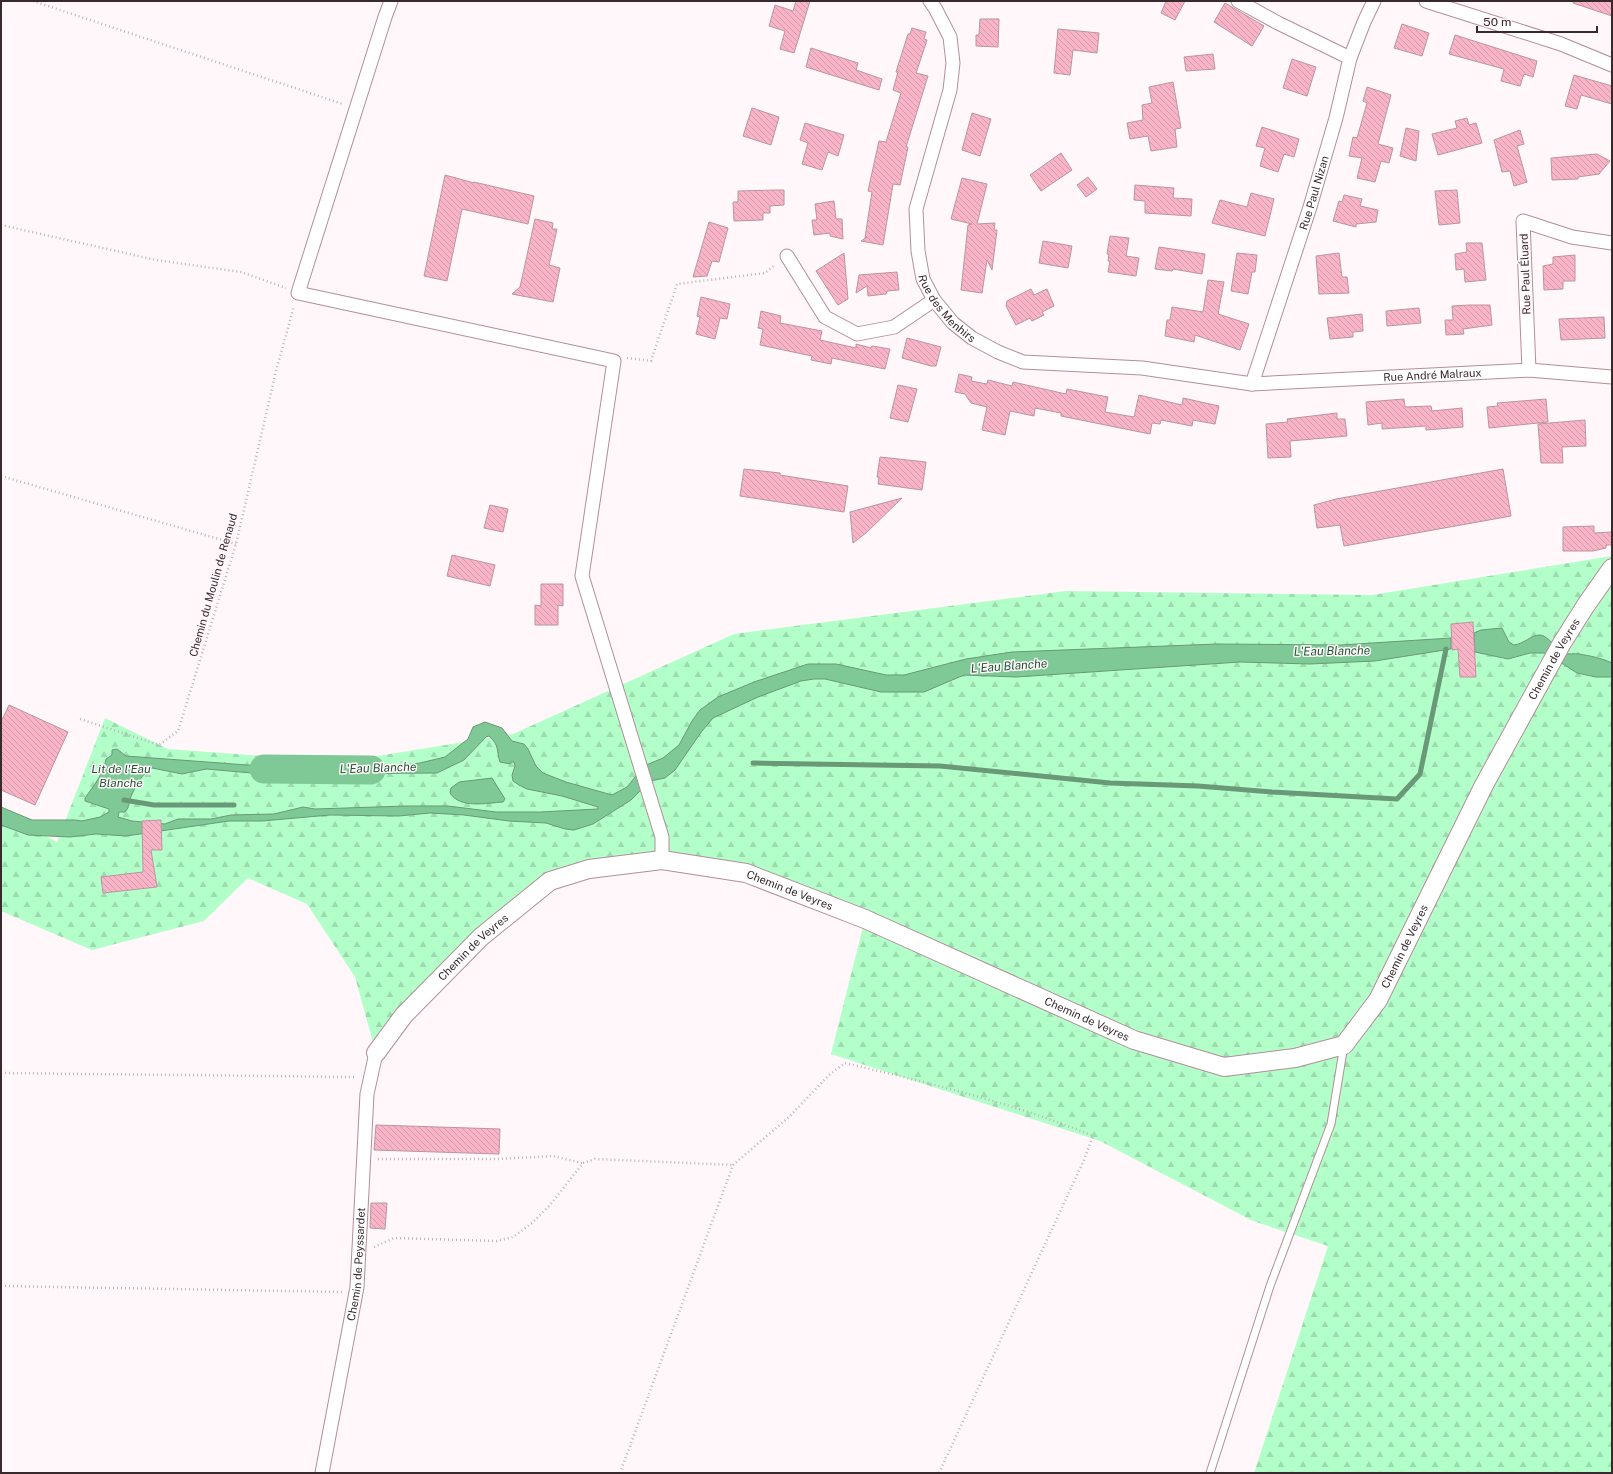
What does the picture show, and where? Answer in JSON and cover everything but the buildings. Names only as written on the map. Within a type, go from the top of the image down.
[{"type":"street","points":[[391,1],[298,293],[614,361],[582,576],[662,837],[662,860]]},
{"type":"street","name":"Rue des Menhirs","points":[[930,1],[950,37],[954,63],[950,90],[916,209],[918,251],[923,279],[934,300],[953,323],[972,338],[998,352],[1023,362],[1142,368],[1252,384]]},
{"type":"street","points":[[1238,1],[1278,23],[1350,58]]},
{"type":"street","name":"Rue Paul Nizan","points":[[1252,384],[1310,207],[1336,118],[1350,58],[1374,1]]},
{"type":"street","points":[[1426,1],[1561,44],[1612,65]]},
{"type":"street","name":"Rue Paul Éluard","points":[[1528,370],[1523,221],[1572,237],[1612,243]]},
{"type":"street","points":[[787,256],[825,317],[857,334],[894,327],[934,300]]},
{"type":"street","name":"Rue André Malraux","points":[[1252,384],[1528,370],[1612,377]]},
{"type":"street","name":"Chemin de Veyres","points":[[376,1053],[404,1015],[481,936],[550,881],[589,869],[662,860],[746,873],[865,919],[1134,1040],[1224,1067],[1295,1058],[1344,1045],[1378,1000],[1484,784],[1562,643],[1586,604],[1612,568]]},
{"type":"street","name":"Chemin de Peyssardet","points":[[322,1473],[356,1286],[367,1094],[376,1053]]},
{"type":"lane","points":[[1210,1473],[1270,1286],[1332,1124],[1344,1045]]},
{"type":"path","points":[[33,1],[356,108]]},
{"type":"path","points":[[1,225],[156,260],[241,272],[298,293]]},
{"type":"path","points":[[614,361],[624,358],[651,361],[677,284],[764,273],[787,256]]},
{"type":"path","name":"Chemin du Moulin de Renaud","points":[[80,719],[159,745],[178,731],[236,544],[276,371],[298,293]]},
{"type":"path","points":[[1,476],[236,544]]},
{"type":"path","points":[[620,1473],[733,1165],[789,1117],[829,1075],[845,1063],[946,1088],[1066,1124],[1093,1136],[1084,1160],[939,1473]]},
{"type":"path","points":[[1,1072],[371,1077]]},
{"type":"path","points":[[364,1159],[498,1159],[553,1156],[582,1163],[595,1159],[733,1165]]},
{"type":"path","points":[[358,1257],[381,1243],[394,1238],[497,1241],[513,1237],[532,1224],[550,1205],[582,1163]]},
{"type":"path","points":[[1,1286],[343,1292]]},
{"type":"green space","points":[[1612,556],[1612,1473],[1254,1473],[1328,1246],[1253,1221],[1100,1141],[831,1054],[865,919],[746,873],[662,860],[550,881],[376,1053],[355,977],[307,904],[248,878],[204,921],[92,950],[1,911],[1,812],[57,842],[105,718],[168,749],[341,762],[513,734],[734,634],[1066,591],[1372,595]]},
{"type":"water","points":[[1502,628],[1509,642],[1514,645],[1534,636],[1540,635],[1546,637],[1564,653],[1592,656],[1612,663],[1612,677],[1596,677],[1577,673],[1546,653],[1530,653],[1508,659],[1475,652],[1474,633],[1481,630]]},
{"type":"water","name":"Lit de l'Eau Blanche","points":[[1451,638],[1451,649],[1375,661],[1310,664],[1240,662],[1016,677],[964,675],[924,692],[881,692],[825,679],[801,681],[758,697],[713,718],[702,731],[675,770],[665,778],[650,781],[631,800],[593,824],[574,830],[565,829],[546,823],[430,813],[399,816],[330,815],[262,821],[229,821],[126,836],[96,834],[70,837],[28,835],[1,825],[1,807],[32,820],[82,821],[100,817],[109,812],[109,809],[85,801],[85,798],[101,775],[106,759],[112,755],[112,750],[117,749],[126,756],[315,770],[348,767],[369,769],[420,763],[445,757],[468,739],[473,727],[485,722],[502,728],[512,741],[524,744],[536,766],[543,773],[566,782],[612,795],[627,787],[644,766],[663,758],[679,745],[692,721],[700,710],[718,697],[754,682],[808,664],[836,664],[886,675],[904,675],[966,659],[1012,652],[1217,644],[1341,645]],"holes":[[[489,736],[496,745],[500,762],[510,764],[511,762],[514,762],[515,766],[512,775],[513,781],[527,789],[562,796],[598,807],[598,809],[540,812],[496,812],[448,806],[315,809],[303,807],[274,814],[231,815],[211,819],[178,819],[165,824],[132,821],[118,817],[119,812],[125,812],[127,810],[132,794],[140,780],[152,768],[182,774],[206,769],[252,773],[268,772],[296,774],[437,773],[464,760],[486,737]]]},
{"type":"water","points":[[492,778],[505,799],[503,802],[482,804],[467,803],[454,798],[450,793],[451,788],[459,782]]},
{"type":"waterway","name":"L'Eau Blanche","points":[[753,763],[940,766],[1110,783],[1198,786],[1397,799],[1420,774],[1446,649]]},
{"type":"waterway","name":"L'Eau Blanche","points":[[264,769],[371,770]]},
{"type":"waterway","name":"L'Eau Blanche","points":[[124,800],[154,805],[234,805]]}]
